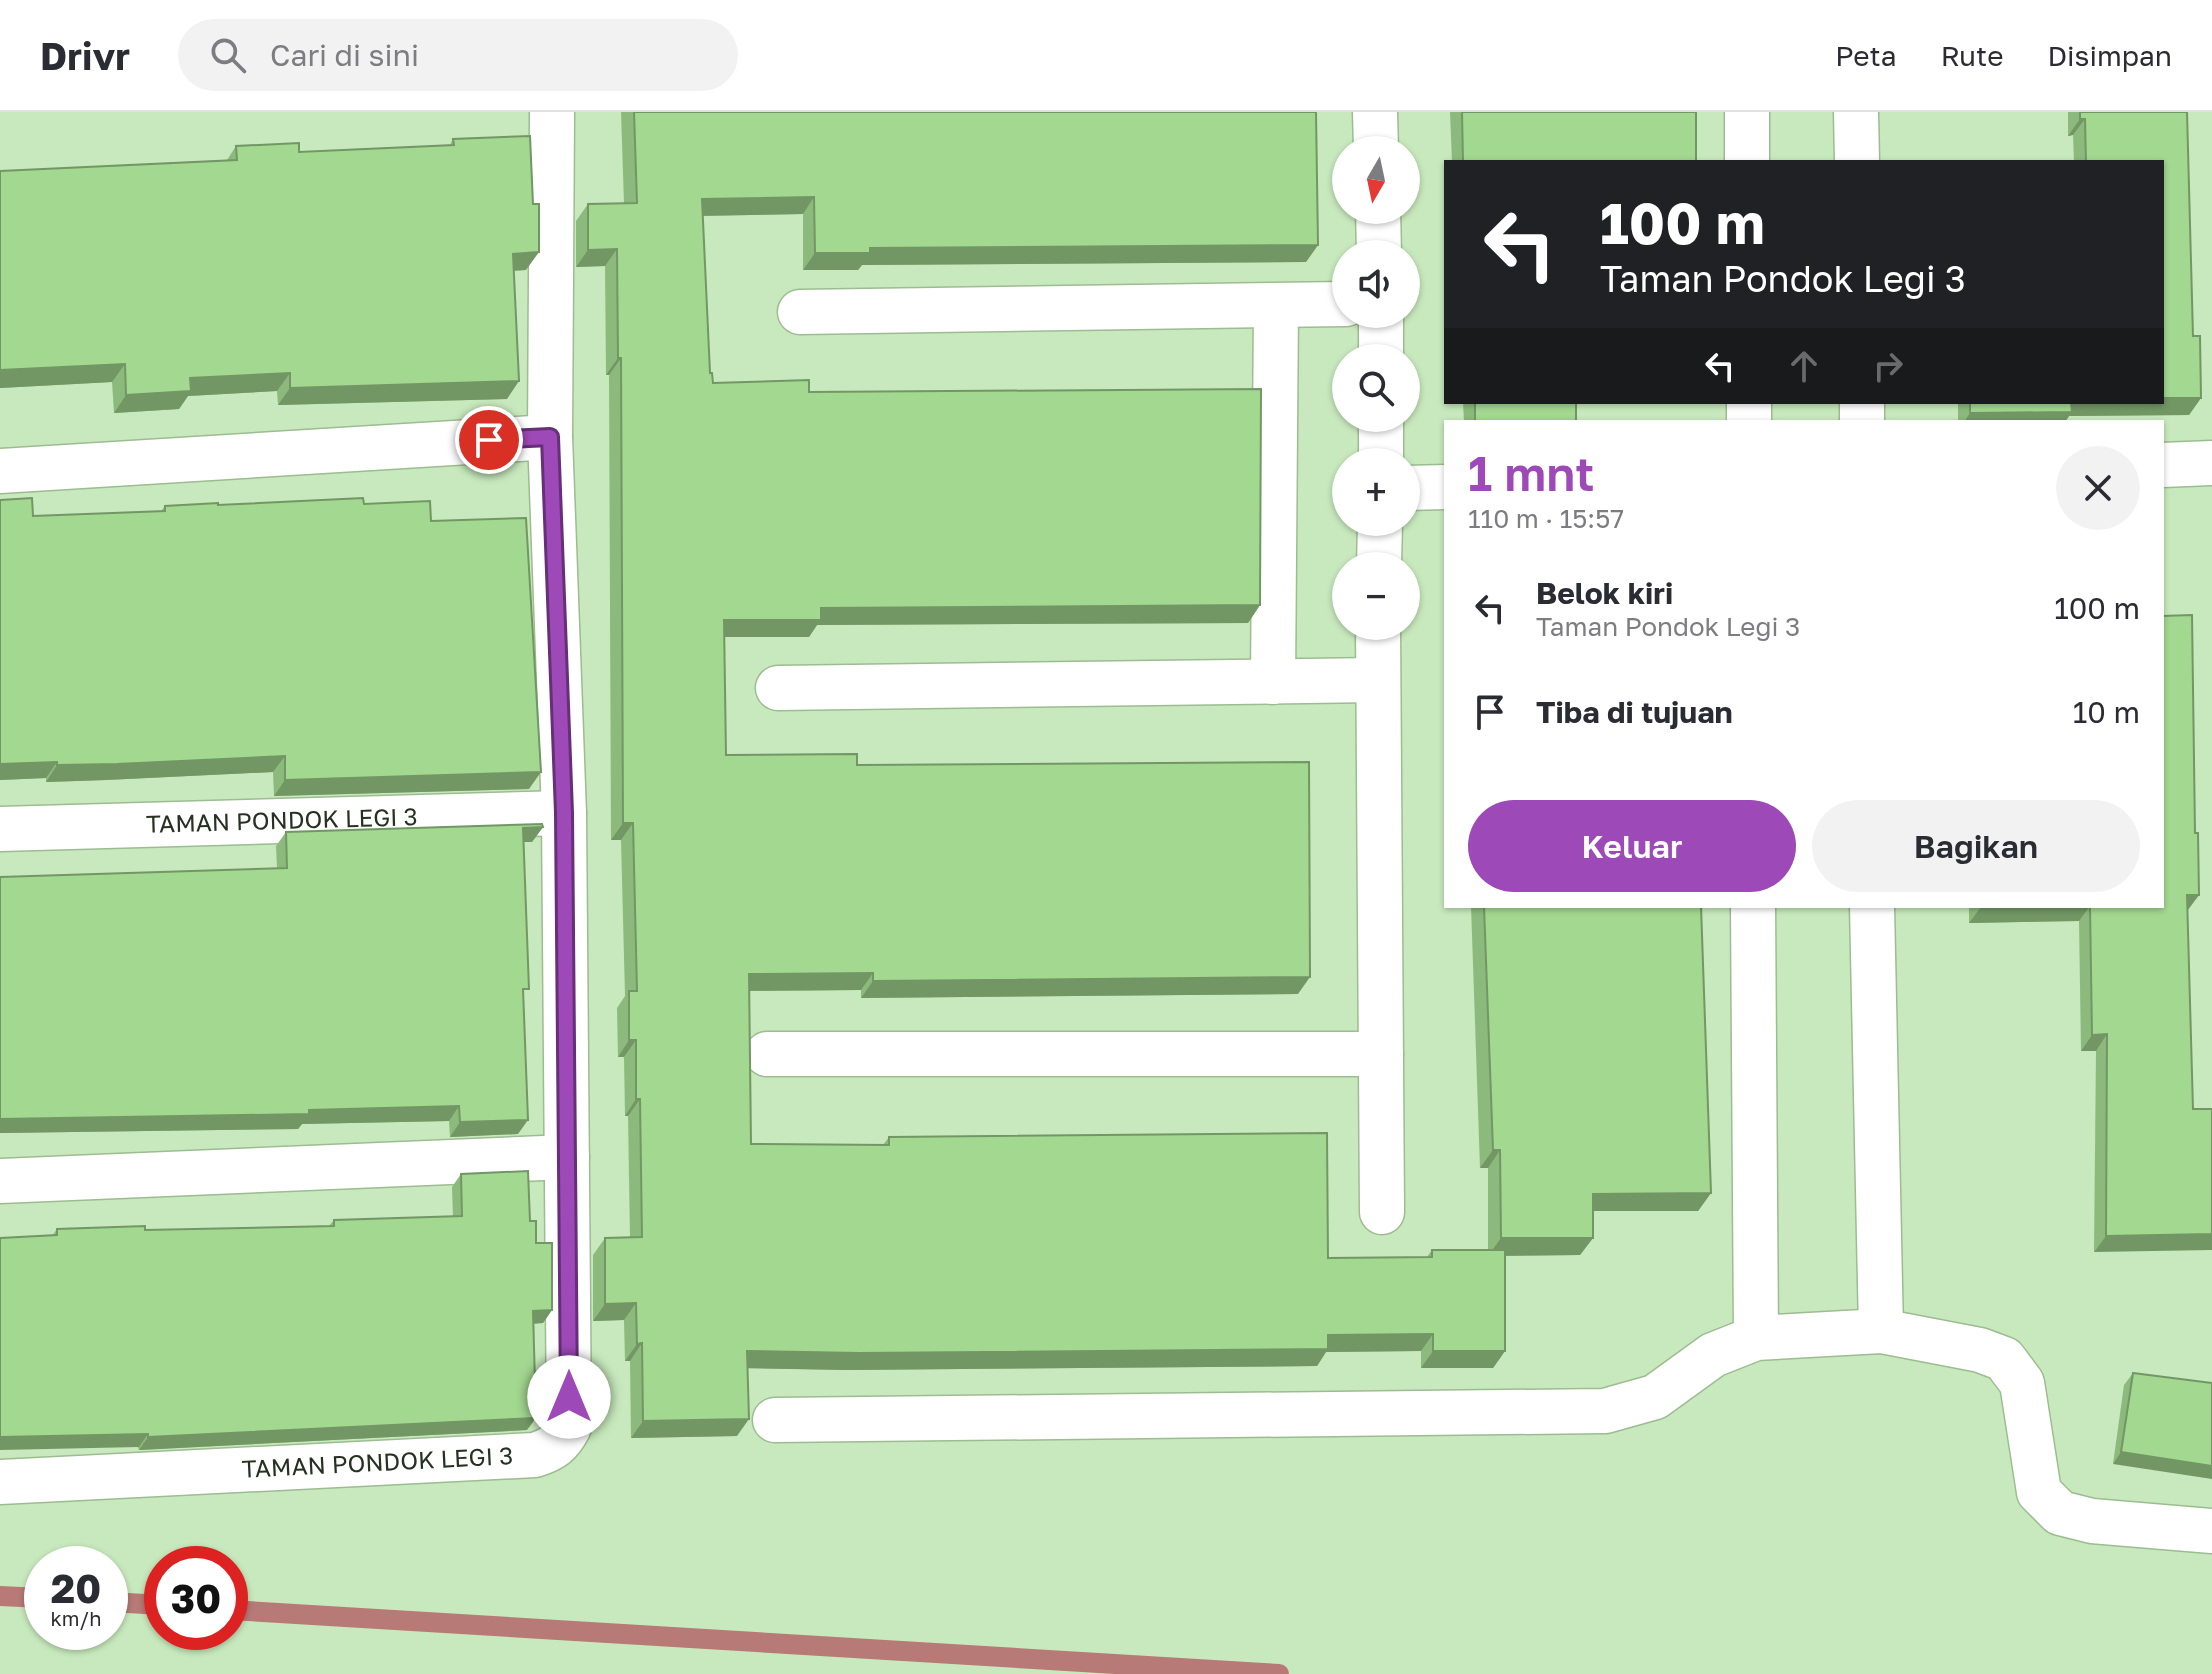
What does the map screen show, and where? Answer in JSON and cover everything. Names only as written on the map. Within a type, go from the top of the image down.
[{"type":"street","name":"TAMAN PONDOK LEGI 3","points":[[0,1482],[535,1455],[553,1449],[569,1427],[564,813],[550,437],[552,112]]},
{"type":"street","points":[[1375,112],[1376,136]]},
{"type":"street","points":[[1747,112],[1747,160]]},
{"type":"street","points":[[1856,112],[1857,160]]},
{"type":"street","points":[[800,312],[1332,305]]},
{"type":"street","points":[[1273,682],[1276,307]]},
{"type":"street","points":[[0,471],[550,437]]},
{"type":"street","points":[[2164,465],[2212,463]]},
{"type":"street","points":[[1420,488],[1444,487]]},
{"type":"street","points":[[1378,640],[1382,1212]]},
{"type":"street","points":[[778,688],[1377,680]]},
{"type":"street","name":"TAMAN PONDOK LEGI 3","points":[[0,829],[564,813]]},
{"type":"street","points":[[1753,908],[1756,1338]]},
{"type":"street","points":[[1872,908],[1881,1331]]},
{"type":"street","points":[[767,1054],[1381,1054]]},
{"type":"street","points":[[0,1181],[567,1157]]},
{"type":"street","points":[[775,1420],[1605,1411],[1655,1397],[1713,1355],[1756,1338],[1881,1331],[1980,1350],[2004,1359],[2022,1383],[2039,1492],[2060,1513],[2092,1521],[2212,1531]]},
{"type":"building","points":[[634,112],[1316,112],[1318,245],[870,248],[870,253],[815,253],[814,197],[702,199],[713,383],[809,380],[809,392],[1261,389],[1260,605],[821,608],[821,620],[724,620],[726,755],[857,754],[857,765],[1309,762],[1310,977],[873,981],[873,973],[749,974],[751,1144],[889,1145],[889,1137],[1327,1133],[1328,1258],[1432,1257],[1432,1250],[1505,1250],[1505,1351],[1433,1351],[1433,1334],[1328,1335],[1328,1349],[747,1351],[749,1419],[643,1421],[642,1343],[637,1344],[636,1303],[605,1304],[605,1238],[642,1237],[640,1099],[636,1099],[636,1040],[629,1040],[629,991],[637,991],[633,823],[623,823],[621,358],[618,358],[617,249],[588,250],[588,204],[637,203]]},
{"type":"building","points":[[1462,112],[1696,112],[1696,160],[1463,160]]},
{"type":"building","points":[[2080,112],[2187,112],[2193,336],[2200,336],[2201,398],[2164,398],[2164,160],[2086,160],[2085,119],[2080,119]]},
{"type":"building","points":[[530,136],[533,204],[539,204],[539,252],[513,254],[519,381],[290,388],[290,373],[190,378],[191,391],[126,395],[125,364],[0,370],[0,171],[237,160],[236,146],[299,143],[299,152],[454,145],[453,139]]},
{"type":"building","points":[[1475,404],[1576,404],[1576,420],[1475,420]]},
{"type":"building","points":[[1970,404],[2071,404],[2072,412],[1970,413]]},
{"type":"building","points":[[32,498],[33,516],[165,511],[165,506],[218,503],[363,498],[364,504],[430,501],[431,521],[526,518],[541,772],[285,780],[285,756],[117,764],[0,764],[0,500]]},
{"type":"building","points":[[2192,615],[2195,833],[2198,833],[2199,895],[2187,895],[2193,1109],[2212,1109],[2212,1234],[2106,1236],[2107,1034],[2092,1035],[2090,908],[2164,908],[2164,616]]},
{"type":"building","points":[[542,824],[543,827],[523,828],[529,989],[523,989],[528,1120],[460,1122],[459,1106],[309,1110],[309,1114],[0,1119],[0,877],[287,868],[286,832]]},
{"type":"building","points":[[1484,908],[1701,908],[1711,1193],[1593,1194],[1593,1238],[1501,1238],[1500,1150],[1493,1150]]},
{"type":"building","points":[[528,1171],[530,1221],[536,1221],[536,1243],[552,1243],[552,1310],[533,1311],[536,1418],[148,1437],[148,1434],[0,1437],[0,1238],[57,1235],[57,1229],[334,1226],[334,1220],[462,1216],[461,1174]]},
{"type":"building","points":[[2133,1373],[2212,1383],[2212,1466],[2121,1452]]},
{"type":"waterway","points":[[0,1596],[24,1597]]},
{"type":"waterway","points":[[128,1603],[144,1604]]},
{"type":"waterway","points":[[248,1611],[1279,1674]]},
{"type":"route","points":[[489,440],[550,437],[564,813],[569,1397]]}]
